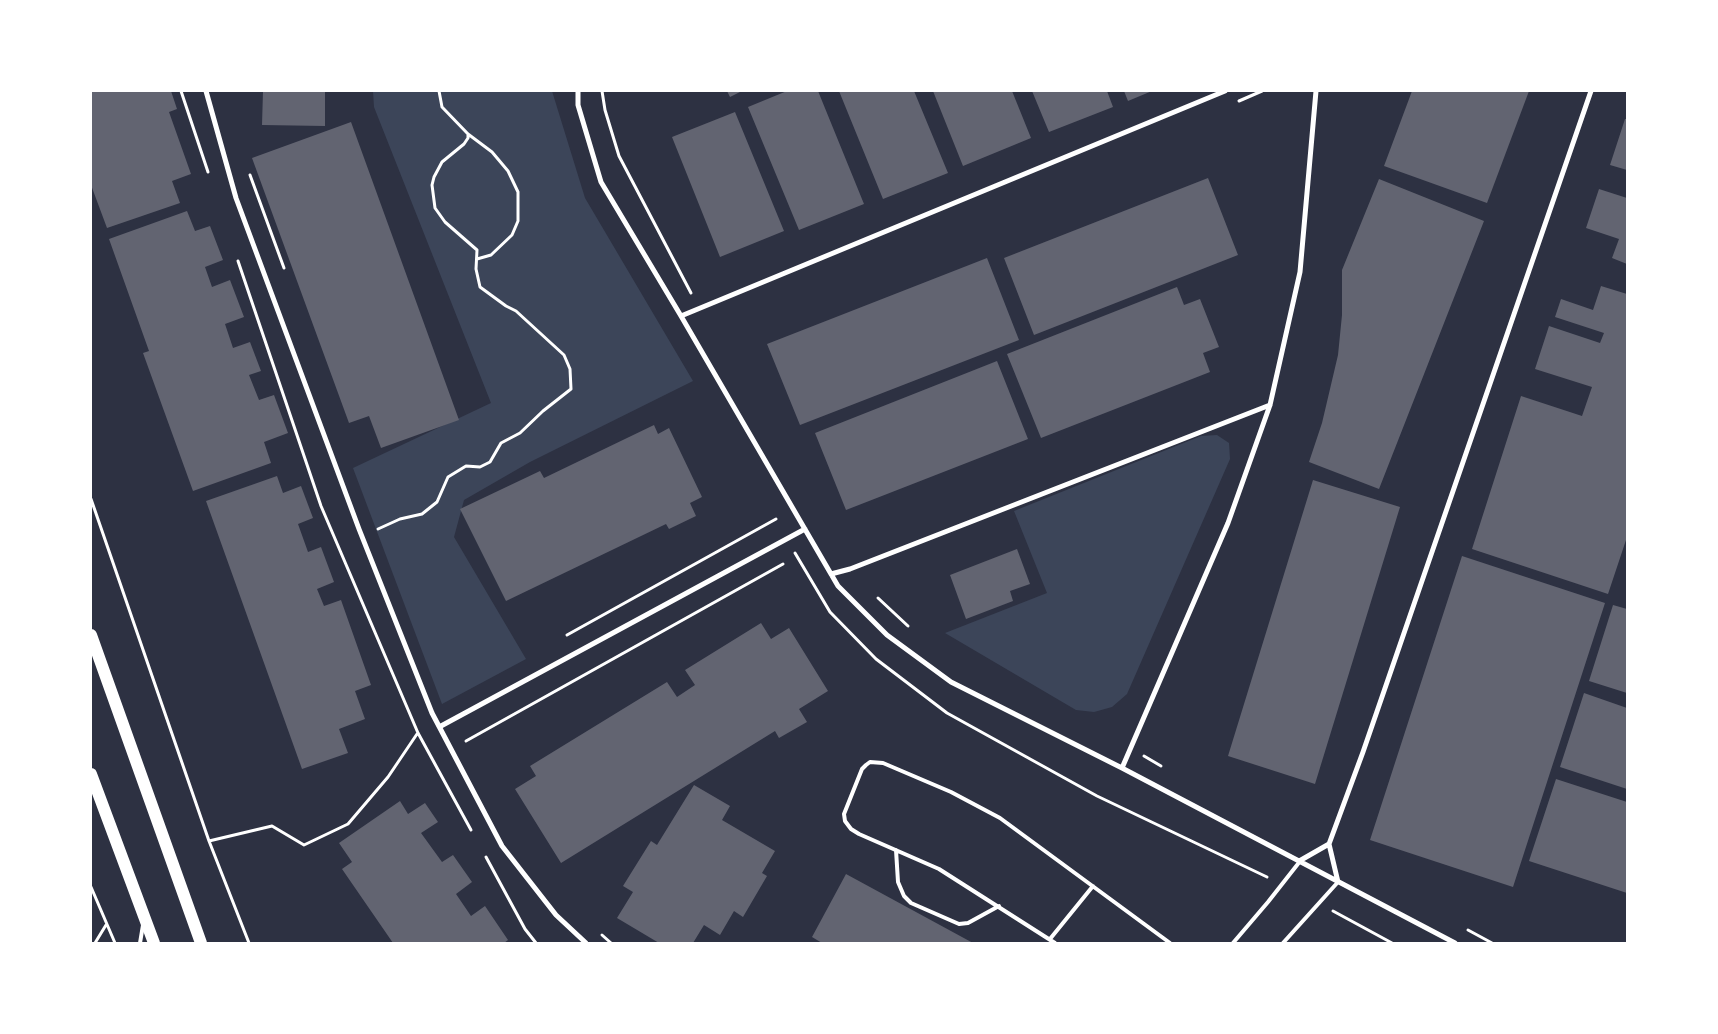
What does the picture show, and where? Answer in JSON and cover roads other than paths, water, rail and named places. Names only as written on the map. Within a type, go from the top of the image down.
[{"type":"main road","points":[[91,635],[201,943]]},
{"type":"main road","points":[[91,774],[154,943]]},
{"type":"street","points":[[206,91],[236,198],[355,519],[432,713],[502,846],[556,915],[586,943]]},
{"type":"street","points":[[578,91],[578,104],[601,182],[682,316],[830,574],[838,586],[887,635],[951,682],[1301,860],[1338,882],[1455,943]]},
{"type":"street","points":[[682,316],[1225,91]]},
{"type":"street","points":[[1122,768],[1228,523],[1270,405],[1300,272],[1316,91]]},
{"type":"street","points":[[1338,882],[1329,844],[1363,752],[1592,91]]},
{"type":"street","points":[[830,574],[850,569],[1270,405]]},
{"type":"street","points":[[440,726],[805,529]]},
{"type":"street","points":[[1301,860],[1329,844]]},
{"type":"lane","points":[[1093,886],[1052,941],[939,869],[859,834],[844,821],[844,814],[862,770],[870,762],[883,763],[951,792],[1000,818],[1093,886],[1170,943]]},
{"type":"lane","points":[[896,850],[898,882],[904,896],[911,903],[959,924],[968,924],[999,906]]},
{"type":"lane","points":[[1233,943],[1301,860]]},
{"type":"lane","points":[[1283,943],[1338,882]]},
{"type":"lane","points":[[140,943],[145,915]]}]
